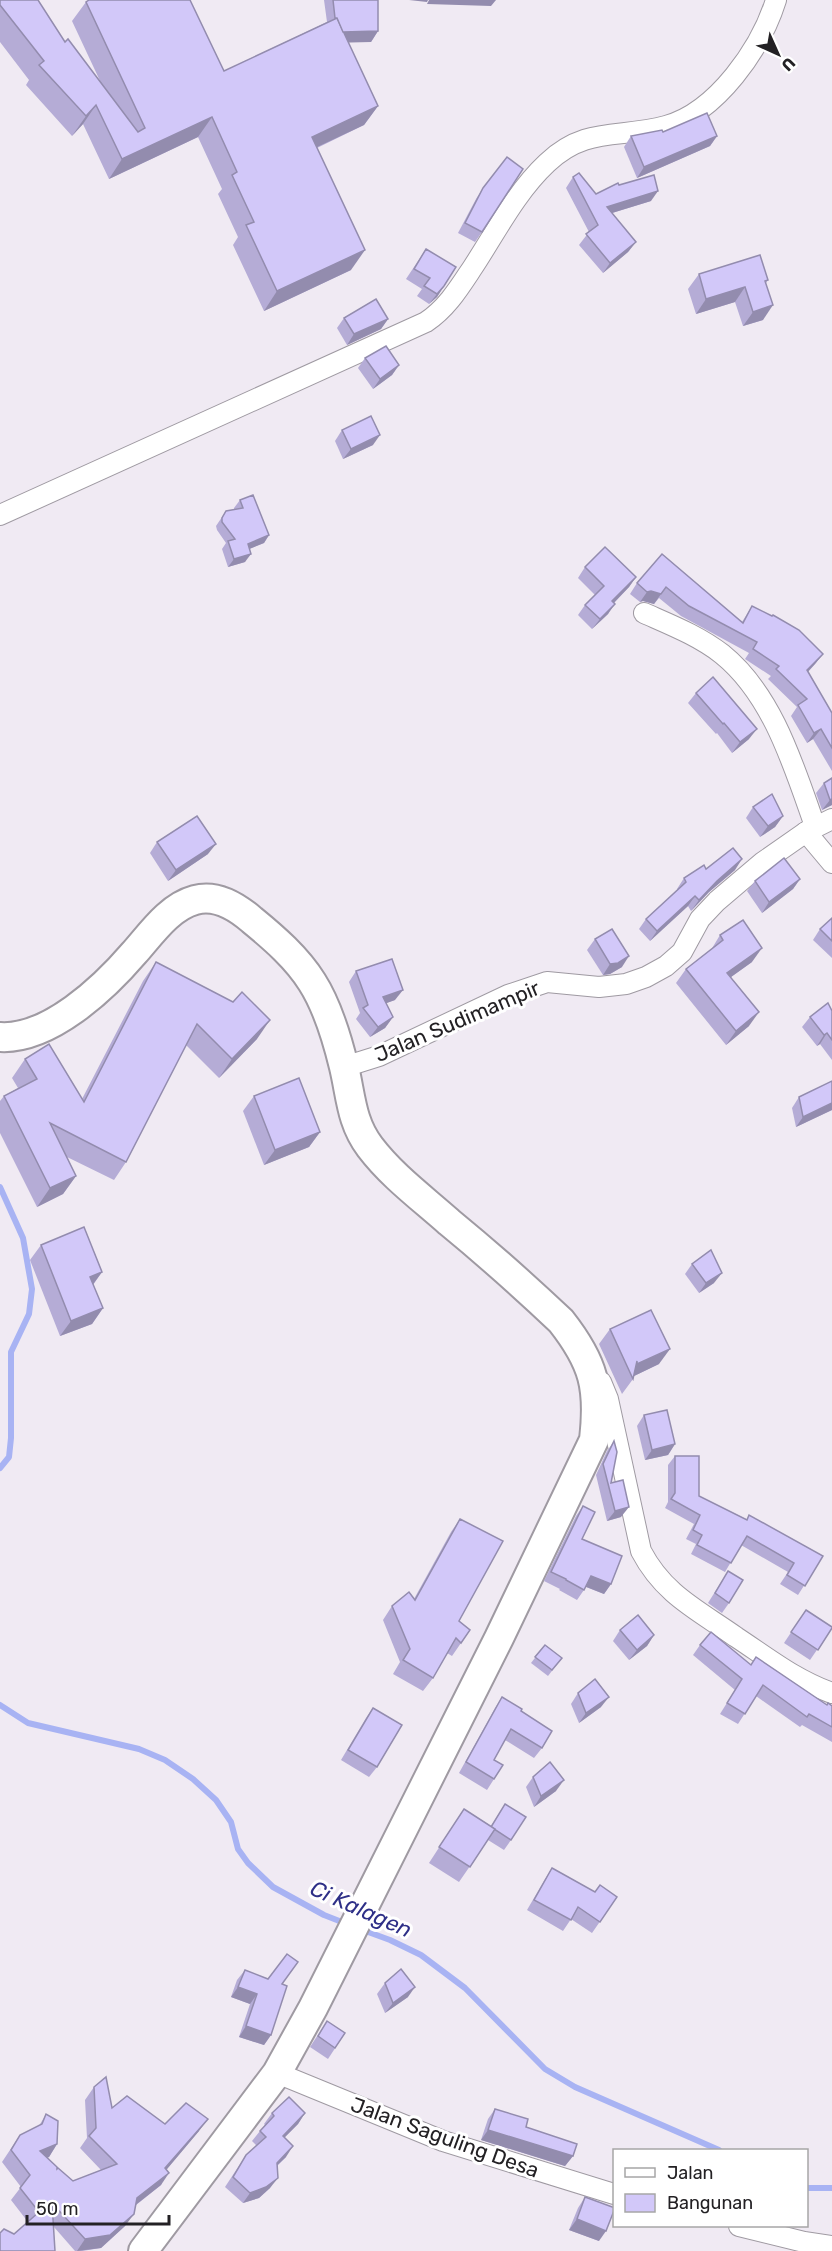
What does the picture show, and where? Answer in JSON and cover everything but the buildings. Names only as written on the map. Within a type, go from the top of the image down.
[{"type":"highway","points":[[0,1037],[13,1038],[33,1033],[71,1011],[102,987],[167,916],[180,907],[196,900],[214,899],[225,902],[245,914],[270,935],[312,981],[323,1003],[344,1067],[357,1128],[370,1148],[398,1178],[561,1321],[580,1344],[591,1369],[595,1390],[597,1412],[594,1440],[489,1658],[313,2008],[277,2073],[143,2251]]},
{"type":"street","points":[[0,515],[437,315],[454,296],[527,184],[546,164],[574,143],[588,138],[667,126],[701,108],[714,98],[749,56],[770,20],[776,0]]},
{"type":"street","points":[[645,613],[686,632],[720,653],[742,672],[766,708],[792,763],[832,863]]},
{"type":"street","name":"Jalan Sudimampir","points":[[344,1067],[379,1056],[508,995],[547,982],[599,987],[626,984],[646,978],[666,966],[682,952],[700,919],[717,901],[763,862],[818,826]]},
{"type":"street","points":[[580,1344],[590,1354],[608,1399],[641,1551],[650,1568],[676,1598],[784,1671],[832,1693]]},
{"type":"street","name":"Jalan Saguling Desa","points":[[277,2073],[443,2141],[613,2193]]},
{"type":"street","points":[[742,2227],[790,2245],[832,2246]]},
{"type":"waterway","name":"Ci Kalagen","points":[[0,1187],[23,1238],[32,1289],[29,1314],[11,1352],[11,1438],[9,1457],[0,1468]]},
{"type":"waterway","name":"Ci Kalagen","points":[[0,1705],[28,1723],[139,1749],[165,1760],[193,1779],[216,1800],[231,1822],[238,1849],[248,1863],[273,1887],[324,1915],[347,1924]]},
{"type":"waterway","name":"Ci Kalagen","points":[[360,1929],[421,1955],[465,1988],[545,2069],[575,2087],[717,2149]]},
{"type":"waterway","name":"Ci Kalagen","points":[[808,2188],[832,2188]]}]
